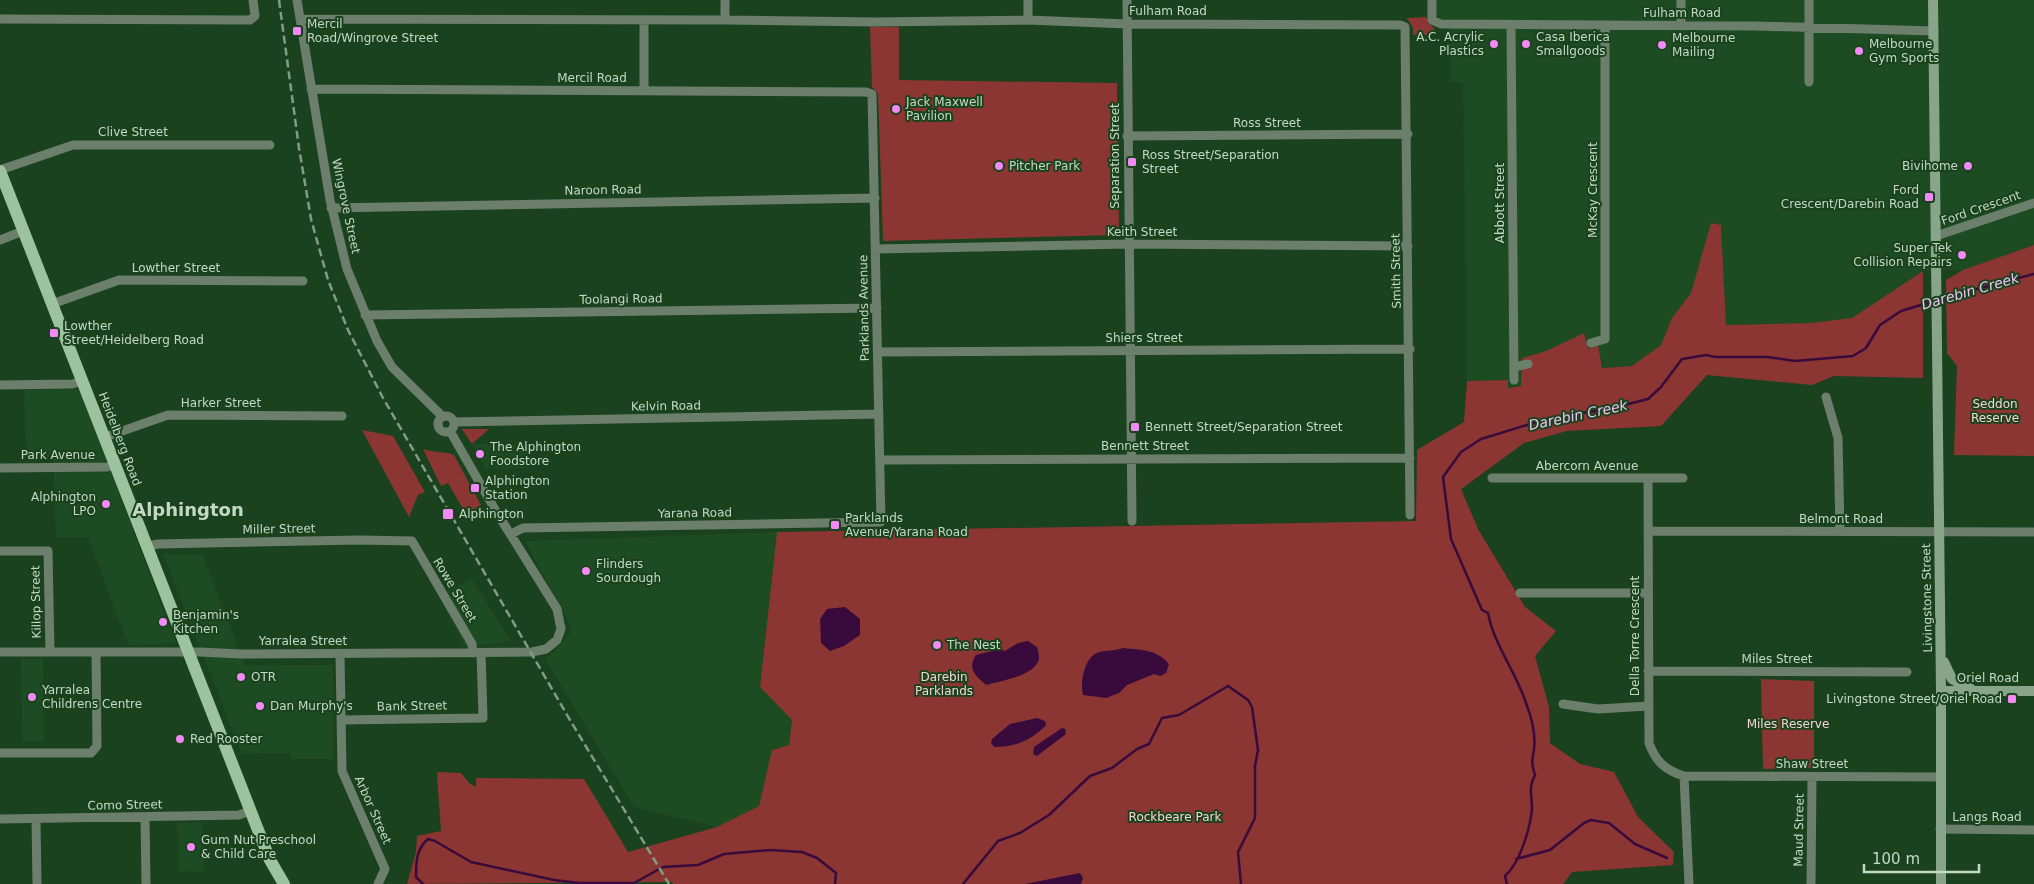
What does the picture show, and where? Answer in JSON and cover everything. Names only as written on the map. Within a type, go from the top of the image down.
[{"type":"main road","name":"Livingstone Street","points":[[1933,0],[1941,644],[1941,884]]},
{"type":"main road","name":"Heidelberg Road","points":[[0,170],[250,811],[270,860],[284,884]]},
{"type":"main road","points":[[1941,644],[1949,676],[1957,683],[1976,691]]},
{"type":"main road","name":"Oriel Road","points":[[1941,691],[2034,691]]},
{"type":"street","points":[[0,19],[250,20],[254,18],[253,0]]},
{"type":"street","name":"Wingrove Street","points":[[297,0],[331,208],[347,269],[365,315],[392,368],[443,417]]},
{"type":"street","points":[[725,0],[725,20]]},
{"type":"street","points":[[1028,0],[1028,20]]},
{"type":"street","name":"Separation Street","points":[[1127,0],[1132,521]]},
{"type":"street","name":"Fulham Road","points":[[1432,0],[1432,20],[1441,24],[1511,26],[1809,26],[1934,31]]},
{"type":"street","points":[[1681,0],[1681,26]]},
{"type":"street","points":[[1809,82],[1810,0]]},
{"type":"street","name":"Fulham Road","points":[[300,19],[875,22],[1028,20],[1127,24],[1400,25],[1405,27]]},
{"type":"street","points":[[644,20],[644,90]]},
{"type":"street","name":"McKay Crescent","points":[[1590,344],[1605,339],[1604,25]]},
{"type":"street","name":"Abbott Street","points":[[1511,26],[1514,380]]},
{"type":"street","name":"Smith Street","points":[[1405,27],[1408,134],[1410,515]]},
{"type":"street","name":"Mercil Road","points":[[311,90],[644,90],[866,92],[872,94]]},
{"type":"street","name":"Parklands Avenue","points":[[872,94],[881,522]]},
{"type":"street","name":"Ross Street","points":[[1127,136],[1408,134]]},
{"type":"street","name":"Clive Street","points":[[0,170],[73,144],[270,145]]},
{"type":"street","name":"Naroon Road","points":[[331,208],[875,198]]},
{"type":"street","name":"Ford Crescent","points":[[1936,236],[2034,203]]},
{"type":"street","points":[[0,240],[23,231]]},
{"type":"street","name":"Keith Street","points":[[876,249],[1128,244],[1408,246]]},
{"type":"street","name":"Lowther Street","points":[[52,304],[119,280],[304,281]]},
{"type":"street","name":"Toolangi Road","points":[[365,315],[877,308]]},
{"type":"street","name":"Shiers Street","points":[[878,352],[1410,349]]},
{"type":"street","points":[[1514,367],[1528,364]]},
{"type":"street","points":[[0,385],[83,382]]},
{"type":"street","points":[[1826,397],[1838,438],[1840,531]]},
{"type":"street","name":"Kelvin Road","points":[[452,426],[879,414]]},
{"type":"street","name":"Harker Street","points":[[105,437],[168,415],[342,416]]},
{"type":"street","points":[[452,426],[443,431],[440,428],[440,421],[443,417],[450,417],[452,426],[511,534]]},
{"type":"street","name":"Bennett Street","points":[[880,460],[1410,458]]},
{"type":"street","name":"Park Avenue","points":[[0,468],[106,467],[115,465]]},
{"type":"street","name":"Abercorn Avenue","points":[[1492,478],[1683,478]]},
{"type":"street","name":"Della Torre Crescent","points":[[1648,478],[1649,744],[1655,758],[1663,767],[1684,776]]},
{"type":"street","name":"Yarana Road","points":[[511,534],[523,528],[881,522]]},
{"type":"street","name":"Belmont Road","points":[[1648,530],[2034,532]]},
{"type":"street","name":"Yarralea Street","points":[[0,652],[340,654],[532,652],[546,649],[557,640],[560,632],[557,609],[511,534]]},
{"type":"street","name":"Miller Street","points":[[148,546],[158,544],[359,540],[412,541]]},
{"type":"street","name":"Rowe Street","points":[[412,541],[477,653],[483,718]]},
{"type":"street","name":"Killop Street","points":[[0,551],[48,551],[50,652]]},
{"type":"street","points":[[1520,593],[1648,593]]},
{"type":"street","points":[[0,753],[91,753],[97,746],[96,652]]},
{"type":"street","name":"Arbor Street","points":[[340,654],[343,775],[386,869],[378,884]]},
{"type":"street","name":"Miles Street","points":[[1648,671],[1907,672]]},
{"type":"street","points":[[1563,704],[1598,709],[1648,706]]},
{"type":"street","name":"Bank Street","points":[[341,720],[483,718]]},
{"type":"street","points":[[1684,776],[1689,884]]},
{"type":"street","name":"Shaw Street","points":[[1684,776],[1940,777]]},
{"type":"street","name":"Maud Street","points":[[1811,884],[1812,777]]},
{"type":"street","name":"Como Street","points":[[0,820],[239,815],[250,811]]},
{"type":"street","points":[[145,817],[146,884]]},
{"type":"street","points":[[36,819],[37,884]]},
{"type":"street","name":"Langs Road","points":[[1940,829],[2034,830]]},
{"type":"shaded area","points":[[1437,0],[2034,0],[2034,245],[1963,270],[1923,271],[1852,319],[1811,323],[1726,325],[1721,225],[1711,223],[1691,293],[1672,318],[1661,345],[1632,366],[1602,368],[1598,345],[1588,349],[1584,333],[1546,351],[1523,358],[1522,386],[1508,388],[1507,380],[1467,381],[1463,83],[1450,82],[1450,36],[1437,13]]},
{"type":"shaded area","points":[[79,389],[176,643],[128,645],[88,537],[56,537],[53,457],[26,457],[24,390]]},
{"type":"shaded area","points":[[472,444],[528,444],[529,468],[485,469]]},
{"type":"shaded area","points":[[777,532],[760,687],[792,720],[789,745],[772,750],[759,806],[717,827],[634,807],[546,660],[573,630],[525,541]]},
{"type":"shaded area","points":[[163,554],[202,554],[245,665],[333,665],[334,759],[292,759],[289,753],[242,754]]},
{"type":"shaded area","points":[[472,579],[511,641],[465,647],[439,595]]},
{"type":"shaded area","points":[[845,607],[860,619],[860,635],[844,646],[830,651],[821,643],[820,619],[827,609]]},
{"type":"shaded area","points":[[1028,641],[1037,647],[1039,659],[1031,670],[1024,674],[986,685],[974,672],[972,664],[976,655],[1000,649],[1005,651],[1018,643]]},
{"type":"shaded area","points":[[1123,648],[1148,651],[1159,655],[1169,664],[1166,673],[1160,676],[1154,674],[1127,685],[1119,693],[1106,698],[1083,695],[1084,671],[1090,659],[1099,652]]},
{"type":"shaded area","name":"Yarralea Childrens Centre","points":[[21,659],[43,659],[44,741],[22,742]]},
{"type":"shaded area","points":[[1037,718],[1045,721],[1046,725],[1029,739],[1002,747],[994,747],[991,743],[992,739],[1010,724]]},
{"type":"shaded area","points":[[1062,728],[1065,729],[1066,734],[1037,756],[1033,754],[1034,747]]},
{"type":"shaded area","name":"Gum Nut Preschool & Child Care","points":[[177,823],[202,823],[204,871],[179,872]]},
{"type":"shaded area","points":[[1080,873],[1083,878],[1081,884],[1025,884]]},
{"type":"green space","points":[[1426,17],[1438,35],[1413,35],[1413,28],[1407,18]]},
{"type":"green space","name":"Pitcher Park","points":[[870,27],[899,27],[899,80],[1117,83],[1119,235],[883,241],[878,93],[872,87]]},
{"type":"green space","name":"Darebin Parklands","points":[[1711,223],[1721,225],[1726,325],[1811,323],[1852,318],[1923,271],[1923,378],[1834,376],[1812,385],[1707,375],[1661,426],[1567,431],[1524,443],[1461,489],[1478,529],[1525,607],[1556,631],[1535,656],[1549,707],[1550,743],[1580,764],[1614,772],[1638,817],[1674,852],[1673,865],[1572,872],[1563,884],[673,884],[672,882],[407,884],[416,852],[417,836],[441,831],[438,772],[461,773],[470,784],[476,787],[476,778],[584,779],[628,852],[717,827],[759,806],[772,750],[789,745],[792,720],[760,687],[777,532],[1416,521],[1417,450],[1464,422],[1467,381],[1508,380],[1508,388],[1521,386],[1522,358],[1546,351],[1584,333],[1588,349],[1598,345],[1602,368],[1632,366],[1661,345],[1672,318],[1691,293]]},
{"type":"green space","name":"Seddon Reserve","points":[[2034,245],[2034,456],[1954,455],[1957,366],[1947,353],[1946,280],[1963,270]]},
{"type":"green space","points":[[462,429],[489,429],[472,444]]},
{"type":"green space","points":[[362,430],[393,436],[425,492],[418,495],[409,517]]},
{"type":"green space","points":[[423,449],[454,455],[481,505],[466,514],[448,483],[441,486]]},
{"type":"green space","name":"Miles Reserve","points":[[1761,679],[1814,681],[1814,768],[1763,769]]},
{"type":"waterway","name":"Darebin Creek","points":[[1939,299],[2034,274]]},
{"type":"waterway","name":"Darebin Creek","points":[[1507,884],[1505,876],[1520,854],[1527,836],[1531,817],[1531,787],[1535,775],[1532,762],[1534,731],[1530,714],[1517,680],[1495,636],[1488,613],[1482,610],[1451,539],[1443,477],[1461,452],[1481,439],[1550,418],[1609,409],[1648,399],[1661,387],[1682,359],[1706,355],[1715,357],[1767,357],[1795,361],[1853,356],[1866,348],[1880,325],[1901,311],[1934,301]]},
{"type":"waterway","name":"Darebin Creek","points":[[963,884],[998,841],[1020,833],[1049,815],[1090,776],[1112,768],[1137,749],[1149,744],[1162,718],[1179,715],[1228,686],[1248,700],[1252,707],[1258,750],[1255,766],[1255,818],[1238,852],[1241,884]]},
{"type":"waterway","points":[[1516,859],[1550,850],[1584,823],[1591,820],[1609,823],[1635,844],[1667,858]]},
{"type":"waterway","name":"Darebin Creek","points":[[423,884],[416,877],[417,861],[421,847],[428,839],[435,841],[471,862],[554,880],[579,883],[634,883],[663,867],[698,865],[724,854],[770,850],[802,852],[817,858],[836,873],[835,884]]},
{"type":"railway","points":[[279,0],[299,148],[311,219],[328,280],[348,330],[383,398],[570,720],[669,884]]},
{"type":"place","name":"Mercil Road/Wingrove Street","points":[[297,31]]},
{"type":"place","name":"A.C. Acrylic Plastics","points":[[1494,44]]},
{"type":"place","name":"Casa Iberica Smallgoods","points":[[1526,44]]},
{"type":"place","name":"Melbourne Mailing","points":[[1662,45]]},
{"type":"place","name":"Melbourne Gym Sports","points":[[1859,51]]},
{"type":"place","name":"Jack Maxwell Pavilion","points":[[896,109]]},
{"type":"place","name":"Ross Street/Separation Street","points":[[1132,162]]},
{"type":"place","name":"Pitcher Park","points":[[999,166]]},
{"type":"place","name":"Bivihome","points":[[1968,166]]},
{"type":"place","name":"Ford Crescent/Darebin Road","points":[[1929,197]]},
{"type":"place","name":"Super Tek Collision Repairs","points":[[1962,255]]},
{"type":"place","name":"Lowther Street/Heidelberg Road","points":[[54,333]]},
{"type":"place","name":"Bennett Street/Separation Street","points":[[1135,427]]},
{"type":"place","name":"The Alphington Foodstore","points":[[480,454]]},
{"type":"place","name":"Alphington Station","points":[[475,488]]},
{"type":"place","name":"Alphington LPO","points":[[106,504]]},
{"type":"place","name":"Alphington","points":[[448,514]]},
{"type":"place","name":"Parklands Avenue/Yarana Road","points":[[835,525]]},
{"type":"place","name":"Flinders Sourdough","points":[[586,571]]},
{"type":"place","name":"Benjamin's Kitchen","points":[[163,622]]},
{"type":"place","name":"The Nest","points":[[937,645]]},
{"type":"place","name":"OTR","points":[[241,677]]},
{"type":"place","name":"Yarralea Childrens Centre","points":[[32,697]]},
{"type":"place","name":"Livingstone Street/Oriel Road","points":[[2012,699]]},
{"type":"place","name":"Dan Murphy's","points":[[260,706]]},
{"type":"place","name":"Red Rooster","points":[[180,739]]},
{"type":"place","name":"Gum Nut Preschool & Child Care","points":[[191,847]]},
{"type":"district","name":"Alphington","points":[[188,510]]},
{"type":"park label","name":"Rockbeare Park","points":[[1175,817]]}]
